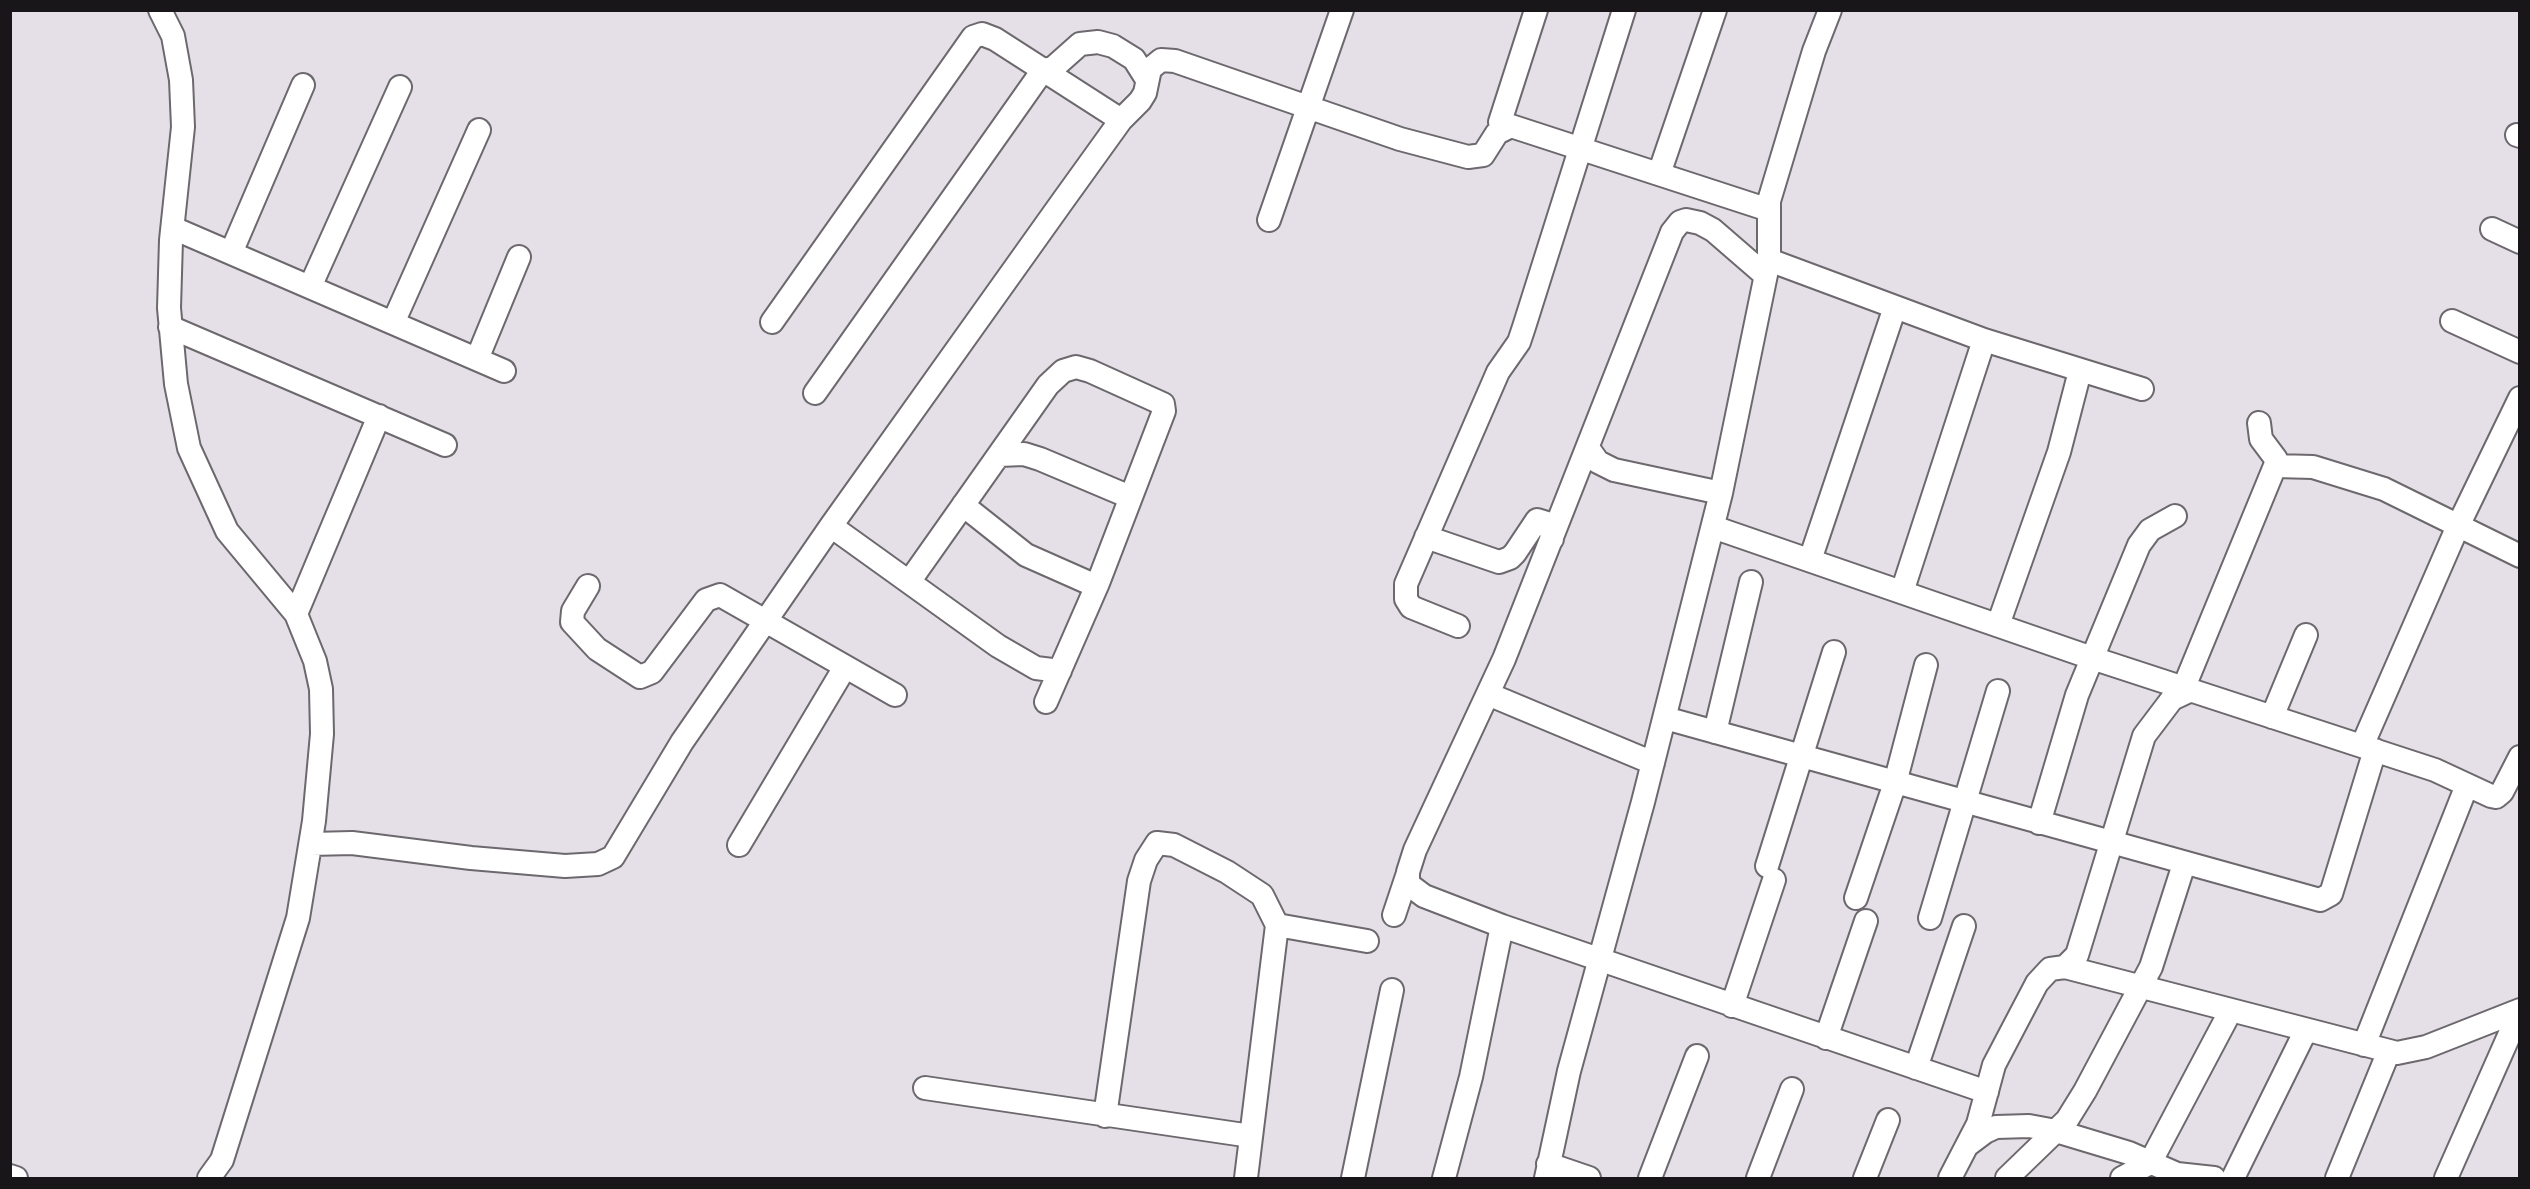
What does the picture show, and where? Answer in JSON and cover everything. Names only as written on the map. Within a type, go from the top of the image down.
[{"type":"street","points":[[160,10],[172,36],[182,88],[180,171],[169,284],[170,327],[181,415],[199,474],[227,531],[296,614],[315,661],[321,689],[322,734],[311,844],[298,918],[222,1160],[208,1179]]},
{"type":"street","points":[[1269,220],[1342,10]]},
{"type":"street","points":[[1503,129],[1500,122],[1536,10]]},
{"type":"street","points":[[1458,626],[1414,609],[1406,599],[1406,584],[1498,372],[1522,335],[1624,10]]},
{"type":"street","points":[[1659,174],[1715,10]]},
{"type":"street","points":[[1589,1179],[1547,1171],[1569,1071],[1601,962],[1721,493],[1767,268],[1768,201],[1814,51],[1830,10]]},
{"type":"street","points":[[772,322],[973,37],[988,35],[1121,120]]},
{"type":"street","points":[[311,844],[352,843],[471,858],[565,866],[606,861],[613,857],[682,742],[831,526],[1121,120],[1140,102],[1147,85],[1146,78],[1134,59],[1126,52],[1098,42],[1080,44],[1053,68],[1043,70],[815,393]]},
{"type":"street","points":[[1146,78],[1150,69],[1157,63],[1174,61],[1310,106],[1400,139],[1468,157],[1483,155],[1503,129],[1511,126],[1769,210]]},
{"type":"street","points":[[231,253],[303,85]]},
{"type":"street","points":[[310,287],[400,87]]},
{"type":"street","points":[[393,323],[479,130]]},
{"type":"street","points":[[1394,915],[1415,850],[1488,694],[1552,539],[1672,232],[1680,222],[1693,220],[1713,230],[1767,268],[1895,307],[1984,340],[2142,389]]},
{"type":"street","points":[[173,228],[504,371]]},
{"type":"street","points":[[2492,229],[2520,242]]},
{"type":"street","points":[[477,359],[519,257]]},
{"type":"street","points":[[1810,560],[1895,307]]},
{"type":"street","points":[[2452,321],[2520,352]]},
{"type":"street","points":[[170,327],[446,445]]},
{"type":"street","points":[[1902,592],[1984,340]]},
{"type":"street","points":[[909,582],[1054,377],[1069,367],[1090,371],[1165,405],[1096,586],[1047,702]]},
{"type":"street","points":[[1998,625],[2059,452],[2080,371]]},
{"type":"street","points":[[1665,718],[2320,900],[2328,897],[2368,748],[2458,526],[2520,398]]},
{"type":"street","points":[[296,614],[379,416]]},
{"type":"street","points":[[2065,967],[2077,955],[2144,735],[2172,699],[2188,689],[2275,466],[2276,459],[2260,438],[2259,423]]},
{"type":"street","points":[[1588,447],[1598,462],[1614,470],[1721,493]]},
{"type":"street","points":[[999,455],[1024,454],[1040,459],[1130,498]]},
{"type":"street","points":[[2275,466],[2313,466],[2384,489],[2520,556]]},
{"type":"street","points":[[963,505],[1026,555],[1096,586]]},
{"type":"street","points":[[2039,823],[2068,720],[2143,537],[2175,516]]},
{"type":"street","points":[[1426,537],[1500,561],[1510,558],[1515,553],[1538,520],[1550,524],[1552,539]]},
{"type":"street","points":[[831,526],[1022,662],[1046,671],[1060,671]]},
{"type":"street","points":[[1713,527],[2092,658],[2435,770],[2491,796],[2499,795],[2520,757]]},
{"type":"street","points":[[1715,732],[1751,582]]},
{"type":"street","points":[[588,586],[573,611],[572,622],[597,649],[640,677],[652,672],[706,600],[714,596],[726,597],[765,622],[895,695]]},
{"type":"street","points":[[2272,717],[2306,635]]},
{"type":"street","points":[[1732,1006],[1834,652]]},
{"type":"street","points":[[1856,898],[1895,783],[1926,665]]},
{"type":"street","points":[[739,845],[845,667]]},
{"type":"street","points":[[1930,918],[1998,691]]},
{"type":"street","points":[[1488,694],[1653,763]]},
{"type":"street","points":[[2364,1045],[2467,785]]},
{"type":"street","points":[[1105,1116],[1139,881],[1146,861],[1157,843],[1174,845],[1262,895],[1276,925],[1246,1179]]},
{"type":"street","points":[[2007,1179],[2067,1120],[2085,1091],[2151,967],[2164,933],[2184,864]]},
{"type":"street","points":[[1407,876],[1410,887],[1419,893],[1502,926],[1601,962],[1987,1092]]},
{"type":"street","points":[[1826,1038],[1866,921]]},
{"type":"street","points":[[1276,925],[1367,941]]},
{"type":"street","points":[[1444,1179],[1472,1077],[1502,926]]},
{"type":"street","points":[[1916,1068],[1964,926]]},
{"type":"street","points":[[1950,1179],[1978,1124],[1994,1065],[2037,983],[2050,969],[2065,967],[2389,1051],[2409,1052],[2426,1047],[2520,1011]]},
{"type":"street","points":[[1353,1179],[1392,990]]},
{"type":"street","points":[[2122,1179],[2150,1163],[2231,1010]]},
{"type":"street","points":[[2446,1179],[2520,1011]]},
{"type":"street","points":[[2233,1179],[2306,1030]]},
{"type":"street","points":[[2337,1179],[2389,1051]]},
{"type":"street","points":[[1650,1179],[1697,1056]]},
{"type":"street","points":[[926,1088],[1251,1136]]},
{"type":"street","points":[[1758,1179],[1792,1089]]},
{"type":"street","points":[[1865,1179],[1888,1120]]},
{"type":"street","points":[[1967,1145],[1985,1132],[2008,1125],[2056,1131],[2129,1153],[2177,1174],[2214,1179]]},
{"type":"street","points":[[10,1176],[16,1179]]}]
